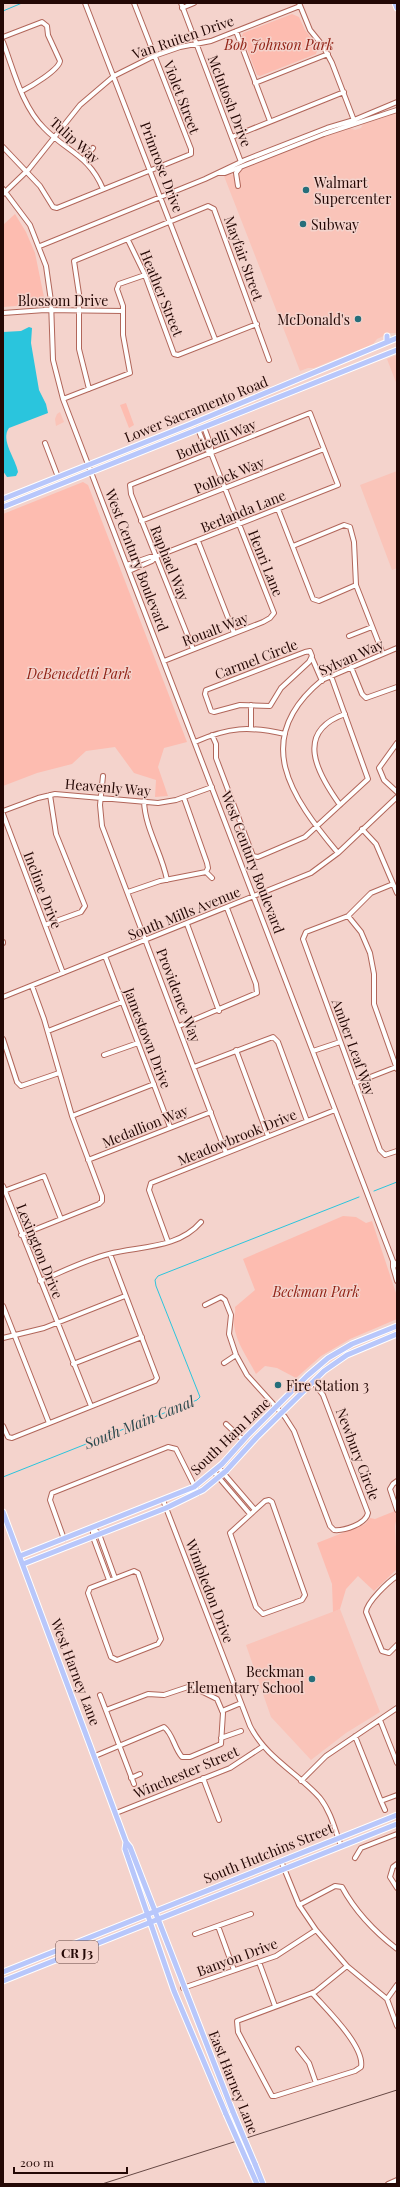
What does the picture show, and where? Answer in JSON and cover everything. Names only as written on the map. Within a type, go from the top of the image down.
[{"type":"main road","points":[[395,3],[397,8]]},
{"type":"main road","points":[[385,337],[387,342]]},
{"type":"main road","name":"Lower Sacramento Road","points":[[3,499],[236,406],[397,338]]},
{"type":"main road","name":"Lower Sacramento Road","points":[[3,507],[397,350]]},
{"type":"main road","name":"South Ham Lane","points":[[20,1556],[194,1487],[219,1468],[243,1440],[307,1376],[328,1358],[352,1344],[397,1326]]},
{"type":"main road","name":"South Ham Lane","points":[[23,1564],[166,1508],[198,1493],[219,1478],[313,1382],[347,1355],[397,1334]]},
{"type":"main road","name":"West Harney Lane","points":[[3,1512],[126,1842],[130,1847],[158,1919]]},
{"type":"main road","name":"South Hutchins Street","points":[[148,1914],[397,1815]]},
{"type":"main road","name":"South Hutchins Street","points":[[158,1919],[397,1824]]},
{"type":"main road","name":"West Harney Lane","points":[[126,1842],[125,1850],[151,1922]]},
{"type":"main road","name":"CR J3","points":[[3,1972],[148,1914]]},
{"type":"main road","name":"CR J3","points":[[3,1981],[158,1919]]},
{"type":"main road","name":"East Harney Lane","points":[[158,1919],[183,1988],[263,2184]]},
{"type":"main road","name":"East Harney Lane","points":[[151,1922],[174,1991],[257,2184]]},
{"type":"street","name":"Primrose Drive","points":[[86,3],[215,339]]},
{"type":"street","name":"Violet Street","points":[[134,3],[192,149],[191,154],[151,170]]},
{"type":"street","points":[[182,5],[194,3]]},
{"type":"street","name":"Van Ruiten Drive","points":[[4,192],[26,172],[80,105],[114,76],[154,56],[236,31],[299,4]]},
{"type":"street","points":[[299,4],[310,30],[328,54],[355,123]]},
{"type":"street","name":"McIntosh Drive","points":[[182,5],[242,164]]},
{"type":"street","points":[[3,37],[42,22],[47,26],[48,35],[60,63],[34,84],[22,90]]},
{"type":"street","points":[[236,31],[270,121]]},
{"type":"street","name":"Tulip Way","points":[[3,42],[22,90],[36,119],[54,138],[84,159],[93,170],[103,189]]},
{"type":"street","points":[[256,83],[328,54]]},
{"type":"street","points":[[232,137],[344,92]]},
{"type":"street","points":[[355,123],[397,102]]},
{"type":"street","points":[[40,246],[219,174],[327,128],[355,123],[397,110]]},
{"type":"street","points":[[3,147],[40,186],[54,207],[151,170]]},
{"type":"street","points":[[84,159],[93,148]]},
{"type":"street","points":[[226,173],[242,164]]},
{"type":"street","points":[[219,174],[232,173],[238,186],[236,172],[242,164]]},
{"type":"street","name":"West Century Boulevard","points":[[4,192],[26,218],[40,246],[48,277],[53,360],[63,399],[90,464],[129,571],[393,1261],[397,1266]]},
{"type":"street","name":"Mayfair Street","points":[[79,310],[74,261],[208,206],[214,209],[269,360]]},
{"type":"street","name":"Heather Street","points":[[128,240],[145,276],[175,355],[215,339]]},
{"type":"street","points":[[63,399],[130,373],[124,341],[123,311],[118,286],[122,283],[145,276]]},
{"type":"street","name":"Blossom Drive","points":[[3,313],[51,310],[123,311]]},
{"type":"street","points":[[79,310],[79,350],[89,389]]},
{"type":"street","points":[[215,339],[257,324]]},
{"type":"street","name":"Botticelli Way","points":[[130,485],[310,413],[324,449]]},
{"type":"street","name":"Henri Lane","points":[[204,427],[211,446],[211,453],[238,525],[273,609],[273,615]]},
{"type":"street","name":"Henri Lane","points":[[198,429],[206,449],[211,453]]},
{"type":"street","points":[[45,443],[58,477]]},
{"type":"street","name":"Berlanda Lane","points":[[127,565],[150,557],[155,557],[198,541],[338,485],[324,449]]},
{"type":"street","name":"Pollock Way","points":[[142,521],[324,449]]},
{"type":"street","name":"Raphael Way","points":[[130,485],[131,494],[155,557],[193,649]]},
{"type":"street","points":[[278,509],[315,601],[356,585]]},
{"type":"street","points":[[293,546],[347,525],[352,531],[354,542],[356,585],[383,654]]},
{"type":"street","points":[[198,541],[234,633]]},
{"type":"street","name":"Berlanda Lane","points":[[129,571],[152,561],[155,557]]},
{"type":"street","name":"Roualt Way","points":[[164,661],[263,622],[273,615]]},
{"type":"street","points":[[349,636],[372,627]]},
{"type":"street","name":"Sylvan Way","points":[[338,853],[317,827],[298,799],[288,778],[284,759],[285,734],[295,710],[312,689],[322,681],[351,667],[397,650]]},
{"type":"street","name":"Carmel Circle","points":[[307,651],[310,651],[312,658],[281,688],[270,706],[231,706],[214,712],[211,710],[204,692],[307,651]]},
{"type":"street","points":[[312,658],[322,681]]},
{"type":"street","points":[[351,667],[362,694],[366,698],[397,687]]},
{"type":"street","points":[[212,735],[216,744],[216,758],[253,856],[258,857],[301,840],[368,779],[331,676]]},
{"type":"street","points":[[251,705],[251,728]]},
{"type":"street","points":[[340,805],[322,779],[314,753],[318,731],[329,720],[345,714]]},
{"type":"street","points":[[195,742],[225,730],[251,728],[285,734]]},
{"type":"street","points":[[397,743],[379,768],[384,780],[397,792]]},
{"type":"street","name":"Providence Way","points":[[103,776],[100,799],[102,826],[226,1153]]},
{"type":"street","name":"Heavenly Way","points":[[3,813],[50,795],[67,794],[100,799],[167,802],[184,798],[212,787]]},
{"type":"street","points":[[45,925],[84,910],[85,906],[56,834],[50,795]]},
{"type":"street","name":"South Mills Avenue","points":[[3,997],[311,873],[338,853],[397,797]]},
{"type":"street","points":[[184,798],[207,863],[208,868],[206,872]]},
{"type":"street","points":[[144,801],[147,823],[167,880]]},
{"type":"street","name":"Incline Drive","points":[[3,813],[63,973]]},
{"type":"street","points":[[362,829],[376,844],[397,893]]},
{"type":"street","points":[[206,872],[212,878]]},
{"type":"street","points":[[128,892],[167,880],[206,872]]},
{"type":"street","points":[[355,1083],[397,1068],[374,1004],[374,974],[370,953],[361,932],[348,916],[371,893],[393,884]]},
{"type":"street","points":[[179,1026],[256,996],[256,984],[227,908]]},
{"type":"street","name":"Amber Leaf Way","points":[[348,916],[305,933],[303,939],[380,1150],[384,1154],[397,1151]]},
{"type":"street","points":[[187,924],[219,1011]]},
{"type":"street","name":"Jamestown Drive","points":[[105,956],[170,1127]]},
{"type":"street","points":[[21,1235],[99,1204],[102,1201],[72,1116],[48,1031],[32,986]]},
{"type":"street","points":[[48,1031],[122,1002]]},
{"type":"street","points":[[194,1067],[271,1037],[276,1039],[307,1121]]},
{"type":"street","points":[[3,1039],[17,1082],[21,1086],[59,1073]]},
{"type":"street","points":[[313,1051],[340,1042]]},
{"type":"street","points":[[104,1055],[138,1043]]},
{"type":"street","points":[[236,1050],[268,1136]]},
{"type":"street","points":[[72,1116],[154,1084]]},
{"type":"street","name":"Meadowbrook Drive","points":[[168,1242],[149,1190],[149,1186],[151,1184],[335,1110]]},
{"type":"street","name":"Medallion Way","points":[[88,1160],[211,1112]]},
{"type":"street","points":[[4,1189],[44,1176],[61,1219]]},
{"type":"street","name":"Lexington Drive","points":[[4,1189],[56,1323],[91,1406]]},
{"type":"street","points":[[40,1281],[110,1254],[151,1248],[168,1242],[194,1229],[201,1222]]},
{"type":"street","points":[[3,1426],[8,1437],[12,1438],[155,1381],[157,1378],[110,1254]]},
{"type":"street","name":"West Century Boulevard","points":[[393,1261],[397,1281]]},
{"type":"street","points":[[3,1338],[56,1323],[125,1296]]},
{"type":"street","points":[[205,1305],[221,1297],[225,1300],[231,1315],[228,1334],[236,1355],[247,1375],[282,1413]]},
{"type":"street","points":[[3,1306],[49,1423]]},
{"type":"street","points":[[73,1364],[142,1337]]},
{"type":"street","points":[[224,1363],[236,1355]]},
{"type":"street","name":"Newbury Circle","points":[[282,1413],[294,1431],[331,1528],[339,1530],[366,1520],[368,1513],[323,1395],[313,1382]]},
{"type":"street","points":[[226,1424],[243,1440]]},
{"type":"street","points":[[64,1539],[50,1500],[52,1493],[171,1446],[176,1449],[198,1493]]},
{"type":"street","points":[[219,1468],[255,1510]]},
{"type":"street","points":[[214,1472],[250,1514]]},
{"type":"street","points":[[397,1482],[393,1484],[390,1489],[397,1510]]},
{"type":"street","points":[[269,1500],[270,1495]]},
{"type":"street","name":"Wimbledon Drive","points":[[163,1500],[250,1726],[262,1747],[301,1781],[325,1806],[341,1846]]},
{"type":"street","points":[[269,1500],[272,1502],[305,1595],[302,1600],[266,1614],[261,1613],[256,1607],[230,1537],[231,1531],[265,1501],[269,1500]]},
{"type":"street","points":[[93,1528],[100,1534],[115,1578]]},
{"type":"street","points":[[93,1528],[93,1536],[109,1580]]},
{"type":"street","points":[[134,1571],[138,1573],[161,1639],[158,1644],[117,1660],[111,1657],[88,1593],[90,1588],[109,1580],[134,1571]]},
{"type":"street","points":[[386,1653],[380,1649],[367,1608],[385,1586],[397,1576]]},
{"type":"street","points":[[386,1653],[391,1652],[397,1645]]},
{"type":"street","points":[[385,1658],[386,1653]]},
{"type":"street","points":[[95,1756],[164,1727],[168,1730],[182,1757],[190,1757],[221,1744],[222,1711],[217,1699],[191,1686],[164,1695],[148,1694],[106,1710]]},
{"type":"street","points":[[100,1695],[134,1784]]},
{"type":"street","points":[[222,1711],[241,1703]]},
{"type":"street","points":[[301,1781],[326,1756],[397,1708]]},
{"type":"street","points":[[380,1720],[397,1762]]},
{"type":"street","points":[[221,1738],[241,1731]]},
{"type":"street","points":[[355,1736],[385,1810]]},
{"type":"street","name":"Winchester Street","points":[[116,1813],[232,1767],[262,1747]]},
{"type":"street","points":[[131,1778],[140,1774]]},
{"type":"street","points":[[203,1778],[219,1820]]},
{"type":"street","points":[[381,1801],[397,1795]]},
{"type":"street","points":[[355,1858],[361,1848],[397,1834]]},
{"type":"street","points":[[281,1861],[299,1905],[316,1930],[347,1966],[387,1999],[397,2026]]},
{"type":"street","points":[[397,1864],[393,1867],[390,1877],[397,1888]]},
{"type":"street","points":[[299,1905],[339,1885],[370,1924],[397,1949]]},
{"type":"street","points":[[195,1934],[251,1914]]},
{"type":"street","points":[[218,1926],[234,1970]]},
{"type":"street","name":"Banyon Drive","points":[[183,1988],[260,1962],[286,1950],[316,1930]]},
{"type":"street","points":[[260,1962],[275,2006]]},
{"type":"street","points":[[312,1993],[350,2037],[362,2063],[359,2069],[355,2071],[275,2096],[270,2095],[238,2032],[236,2024],[240,2018],[312,1993],[324,1986],[347,1966]]},
{"type":"street","points":[[387,1999],[397,1985]]},
{"type":"street","points":[[298,2049],[308,2062],[316,2083]]},
{"type":"street","points":[[388,2184],[397,2180]]},
{"type":"shaded area","points":[[397,113],[397,333],[390,333],[377,339],[373,344],[314,368],[308,368],[300,371],[224,176],[230,174],[233,175],[239,170],[319,139],[350,128],[355,130],[361,128],[363,124]]},
{"type":"shaded area","points":[[397,355],[397,385],[387,359]]},
{"type":"shaded area","points":[[60,412],[64,422],[56,426],[55,419],[57,414]]},
{"type":"shaded area","points":[[397,471],[397,568],[392,570],[360,485]]},
{"type":"shaded area","name":"Beckman Elementary School","points":[[340,1609],[380,1712],[346,1733],[311,1760],[271,1717],[246,1645]]},
{"type":"green space","name":"Bob Johnson Park","points":[[292,14],[299,17],[305,30],[318,47],[316,54],[260,76],[257,75],[242,36],[243,33]]},
{"type":"green space","points":[[15,214],[26,232],[35,253],[45,302],[42,304],[3,307],[3,225]]},
{"type":"green space","points":[[126,403],[134,425],[129,428],[120,405]]},
{"type":"green space","name":"DeBenedetti Park","points":[[83,482],[88,485],[187,742],[164,748],[158,767],[168,796],[155,797],[156,780],[134,773],[115,747],[86,751],[72,764],[37,773],[3,786],[3,514]]},
{"type":"green space","name":"Beckman Park","points":[[343,1216],[356,1217],[366,1223],[372,1221],[397,1296],[397,1319],[350,1339],[321,1356],[296,1378],[277,1368],[265,1366],[256,1374],[237,1338],[234,1325],[235,1307],[255,1290],[243,1259]]},
{"type":"green space","points":[[395,1511],[397,1516],[395,1526],[397,1569],[374,1591],[358,1576],[346,1589],[340,1609],[333,1612],[332,1584],[317,1543],[365,1524],[370,1518],[375,1519]]},
{"type":"water","points":[[29,327],[32,328],[31,343],[39,390],[46,404],[48,413],[9,428],[6,438],[7,444],[18,472],[16,476],[7,477],[3,471],[3,332],[21,331]]},
{"type":"waterway","points":[[3,11],[22,3]]},
{"type":"waterway","name":"South Main Canal","points":[[374,1191],[397,1182]]},
{"type":"waterway","name":"South Main Canal","points":[[3,1477],[197,1400],[200,1397],[156,1286],[155,1280],[158,1276],[359,1197]]},
{"type":"railway","points":[[102,2184],[397,2090]]},
{"type":"place","name":"Walmart Supercenter","points":[[306,190]]},
{"type":"place","name":"Subway","points":[[303,224]]},
{"type":"place","name":"McDonald's","points":[[358,319]]},
{"type":"place","name":"Fire Station 3","points":[[278,1385]]},
{"type":"place","name":"Beckman Elementary School","points":[[312,1679]]}]
